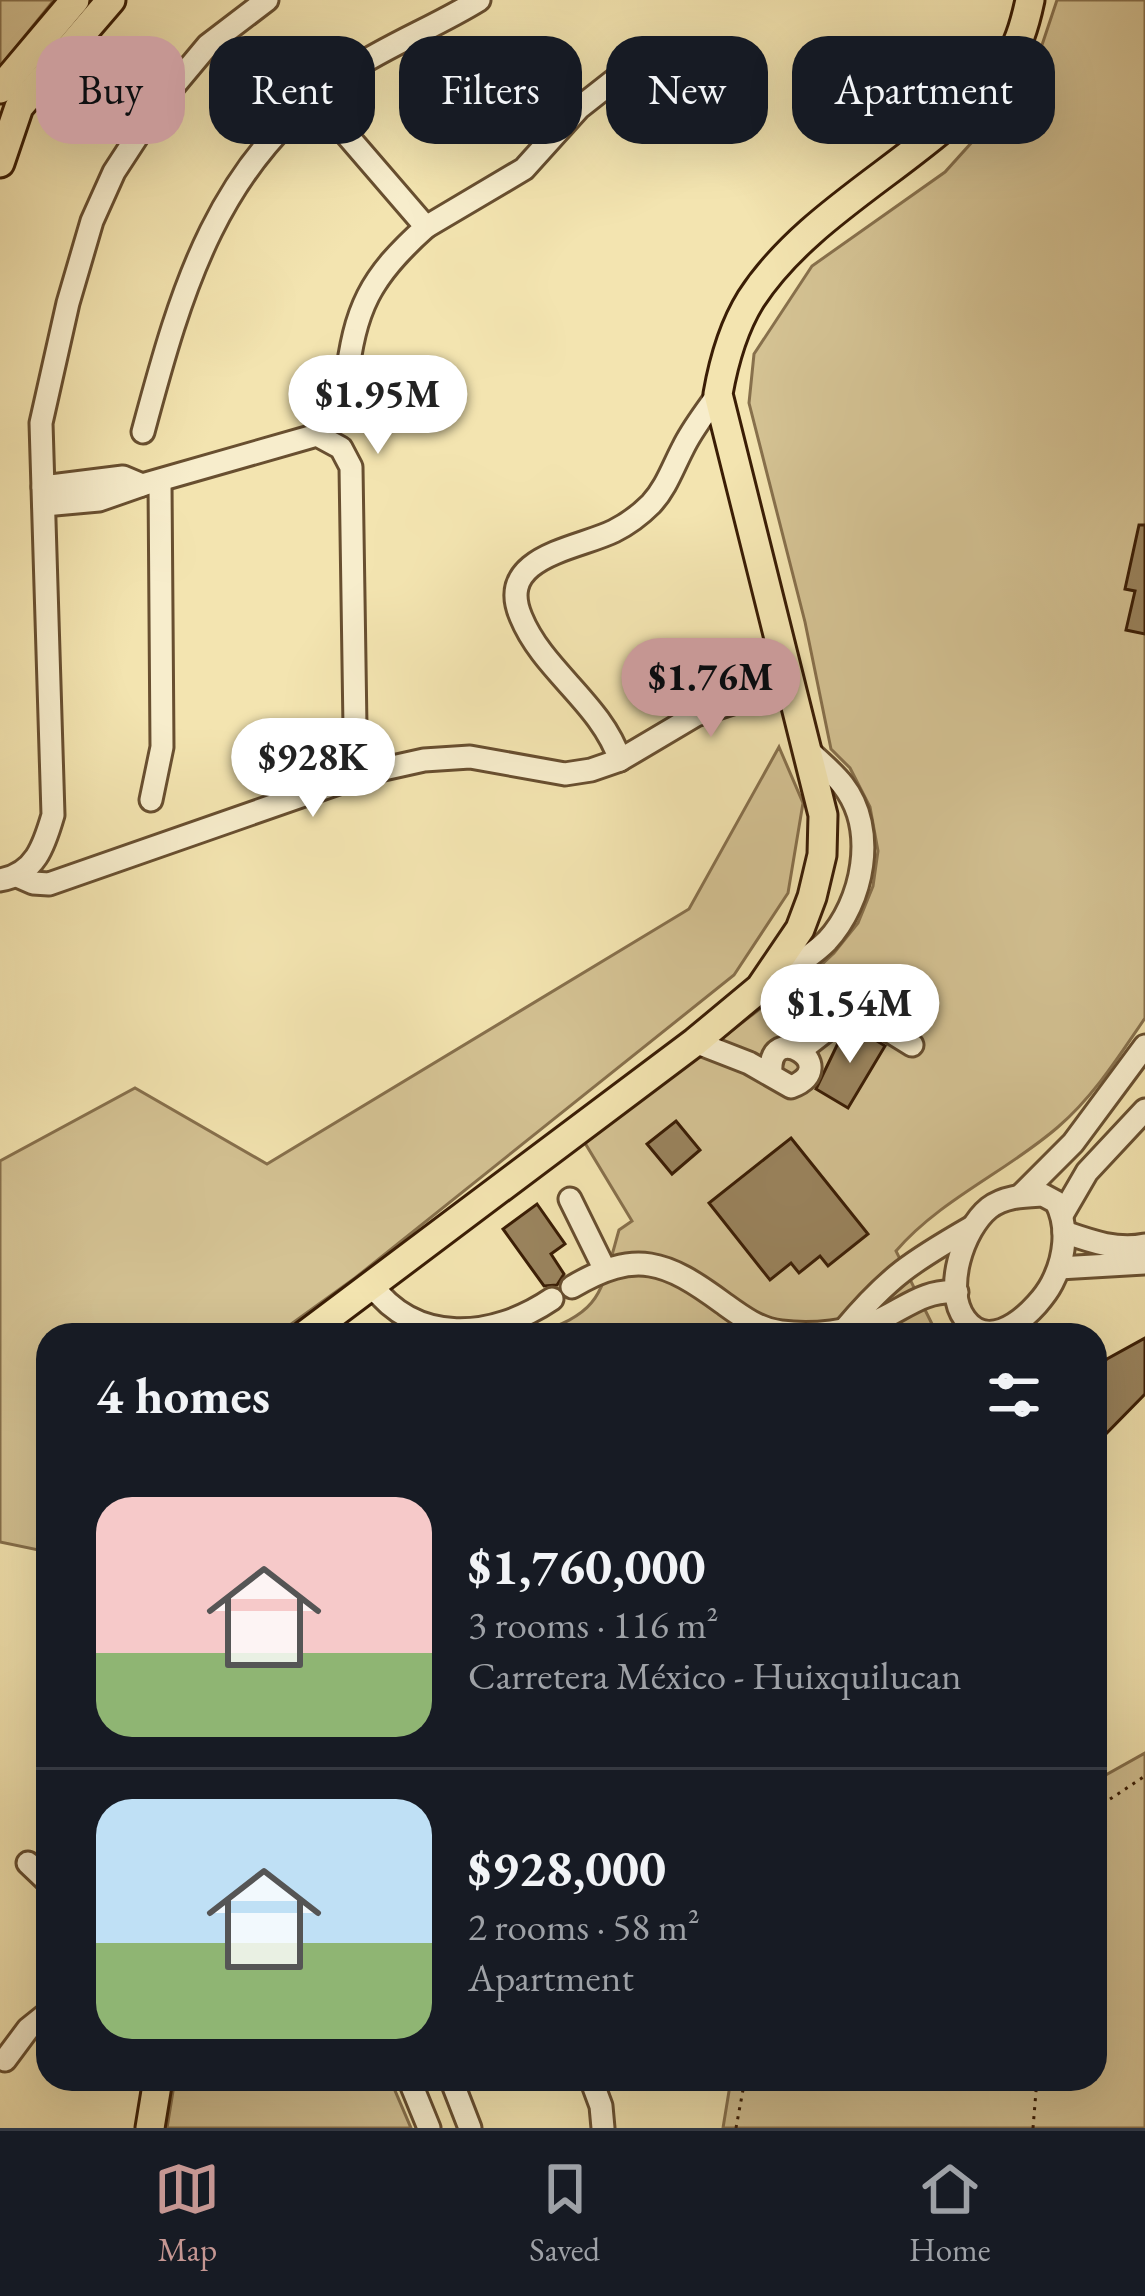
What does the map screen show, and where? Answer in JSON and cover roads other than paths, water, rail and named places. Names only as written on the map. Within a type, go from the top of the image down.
[{"type":"main road","points":[[0,89],[75,0]]},
{"type":"main road","points":[[0,163],[19,107],[112,0]]},
{"type":"main road","points":[[320,1323],[695,1042],[760,988],[800,928],[822,855],[823,815],[718,394],[737,325],[753,296],[799,241],[973,99],[1010,58],[1030,0]]},
{"type":"main road","points":[[150,2128],[156,2091]]},
{"type":"street","points":[[9,878],[41,851],[53,815],[41,423],[92,221],[114,172],[157,106],[208,45],[267,0]]},
{"type":"street","points":[[375,56],[478,0]]},
{"type":"street","points":[[346,383],[352,330],[372,285],[396,254],[426,227],[524,169],[579,108],[606,87]]},
{"type":"street","points":[[143,432],[175,311],[196,256],[240,179],[272,144]]},
{"type":"street","points":[[354,144],[426,227]]},
{"type":"street","points":[[620,760],[612,736],[530,634],[515,596],[532,564],[634,520],[654,500],[718,394]]},
{"type":"street","points":[[44,496],[99,500],[316,435],[341,448],[351,467],[355,727]]},
{"type":"street","points":[[151,484],[162,747],[151,800]]},
{"type":"street","points":[[9,878],[50,884],[315,788],[424,760],[470,757],[565,774],[620,760],[695,715],[792,691]]},
{"type":"street","points":[[760,988],[826,942],[847,914],[859,877],[864,845],[857,814],[844,787],[810,752]]},
{"type":"street","points":[[801,1050],[854,1009],[912,1046]]},
{"type":"street","points":[[695,1042],[791,1087],[810,1072],[809,1059],[789,1046],[777,1051],[770,1062],[771,1074]]},
{"type":"street","points":[[1020,1196],[1072,1143],[1145,1046]]},
{"type":"street","points":[[1015,1323],[1040,1303],[1059,1268],[1063,1224],[1088,1172],[1145,1110]]},
{"type":"street","points":[[958,1323],[958,1266],[988,1209],[1020,1196],[1042,1196],[1056,1202],[1063,1224],[1100,1244],[1145,1244]]},
{"type":"street","points":[[570,1199],[604,1268]]},
{"type":"street","points":[[851,1323],[899,1271],[976,1225]]},
{"type":"street","points":[[572,1287],[604,1268],[636,1263],[660,1266],[685,1277],[753,1323]]},
{"type":"street","points":[[1059,1268],[1145,1263]]},
{"type":"street","points":[[371,1284],[403,1318],[421,1323]]},
{"type":"street","points":[[867,1323],[937,1290],[957,1292]]},
{"type":"street","points":[[503,1323],[552,1299]]},
{"type":"street","points":[[28,1864],[36,1871]]},
{"type":"street","points":[[5,2060],[36,2023]]},
{"type":"street","points":[[414,2091],[429,2128]]},
{"type":"street","points":[[456,2091],[470,2128]]},
{"type":"street","points":[[594,2091],[604,2128]]}]
